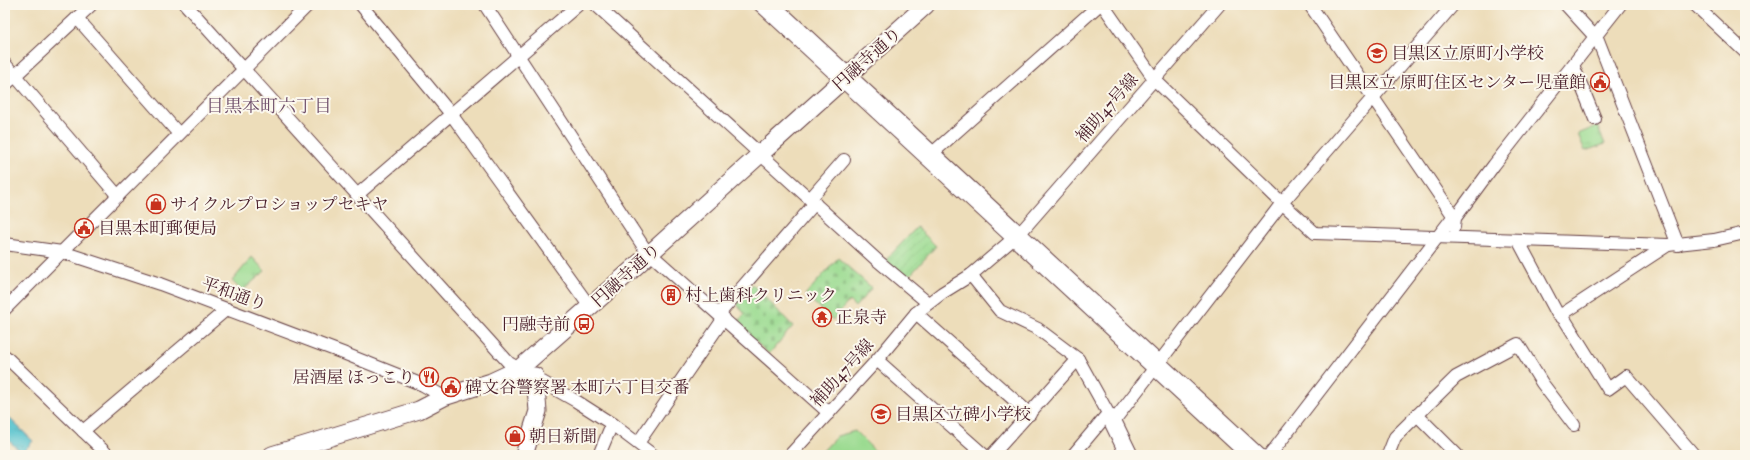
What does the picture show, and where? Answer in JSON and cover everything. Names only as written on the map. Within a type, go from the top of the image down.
[{"type":"street","points":[[5,86],[91,5]]},
{"type":"street","points":[[186,5],[357,196],[510,363],[535,376],[612,424],[653,455]]},
{"type":"street","points":[[5,309],[308,5]]},
{"type":"street","points":[[362,5],[451,114],[590,307]]},
{"type":"street","points":[[485,5],[649,254],[722,316],[829,413]]},
{"type":"street","points":[[357,196],[578,5]]},
{"type":"street","points":[[596,5],[928,304]]},
{"type":"street","points":[[760,5],[846,78]]},
{"type":"street","points":[[774,5],[846,78],[1156,366],[1247,455]]},
{"type":"street","name":"円融寺通り","points":[[272,455],[419,410],[444,397],[491,382],[519,369],[926,5]]},
{"type":"street","points":[[930,156],[1099,5]]},
{"type":"street","points":[[1103,5],[1155,80],[1315,233],[1673,245],[1714,240],[1745,234]]},
{"type":"street","name":"補助47号線","points":[[790,455],[877,360],[916,313],[971,275],[1016,236],[1155,80],[1219,5]]},
{"type":"street","points":[[1310,5],[1454,218],[1454,237]]},
{"type":"street","points":[[1111,418],[1156,366],[1282,203],[1453,5]]},
{"type":"street","points":[[1566,5],[1595,37],[1673,245]]},
{"type":"street","points":[[1270,455],[1494,165],[1620,5]]},
{"type":"street","points":[[1695,5],[1745,52]]},
{"type":"street","points":[[77,18],[178,134]]},
{"type":"street","points":[[5,64],[16,75],[118,196]]},
{"type":"street","points":[[1573,65],[1595,119]]},
{"type":"street","points":[[638,443],[722,316],[844,160]]},
{"type":"street","points":[[1518,240],[1557,313],[1565,320],[1608,389],[1626,376],[1694,455]]},
{"type":"street","name":"平和通り","points":[[5,244],[62,252],[160,284],[410,379],[444,397]]},
{"type":"street","points":[[1560,315],[1673,245]]},
{"type":"street","points":[[971,275],[1000,311],[1038,329],[1078,358],[1111,418],[1129,455]]},
{"type":"street","points":[[83,431],[227,309]]},
{"type":"street","points":[[916,313],[1030,414]]},
{"type":"street","points":[[1388,455],[1396,437],[1456,377],[1518,344],[1542,383],[1574,425]]},
{"type":"street","points":[[5,356],[108,455]]},
{"type":"street","points":[[992,455],[1030,414],[1078,358]]},
{"type":"street","points":[[877,360],[984,455]]},
{"type":"street","points":[[1156,366],[1260,455]]},
{"type":"street","points":[[525,455],[538,411],[535,376]]},
{"type":"street","points":[[1417,415],[1457,455]]},
{"type":"street","points":[[1073,455],[1105,417],[1111,418]]},
{"type":"street","points":[[599,455],[612,424]]},
{"type":"green space","points":[[1597,126],[1605,144],[1585,151],[1578,134]]},
{"type":"green space","points":[[917,227],[936,246],[906,280],[885,261]]},
{"type":"green space","points":[[252,257],[265,271],[242,291],[232,281]]},
{"type":"green space","points":[[838,258],[872,288],[855,307],[849,301],[833,320],[805,295]]},
{"type":"green space","points":[[753,285],[793,326],[769,354],[736,324],[745,314],[737,305],[741,296]]},
{"type":"green space","points":[[855,431],[879,455],[819,455],[837,436]]},
{"type":"water","points":[[5,414],[33,441],[22,453],[5,437]]},
{"type":"place","name":"目黒区立原町小学校","points":[[1377,53]]},
{"type":"place","name":"目黒区立 原町住区センター児童館","points":[[1600,82]]},
{"type":"place","name":"サイクルプロショップセキヤ","points":[[156,204]]},
{"type":"place","name":"目黒本町郵便局","points":[[84,228]]},
{"type":"place","name":"村上歯科クリニック","points":[[671,295]]},
{"type":"place","name":"正泉寺","points":[[822,317]]},
{"type":"place","name":"円融寺前","points":[[584,324]]},
{"type":"place","name":"居酒屋 ほっこり","points":[[429,377]]},
{"type":"place","name":"碑文谷警察署 本町六丁目交番","points":[[451,387]]},
{"type":"place","name":"目黒区立碑小学校","points":[[881,414]]},
{"type":"place","name":"朝日新聞","points":[[515,436]]},
{"type":"district","name":"目黒本町六丁目","points":[[269,106]]}]
